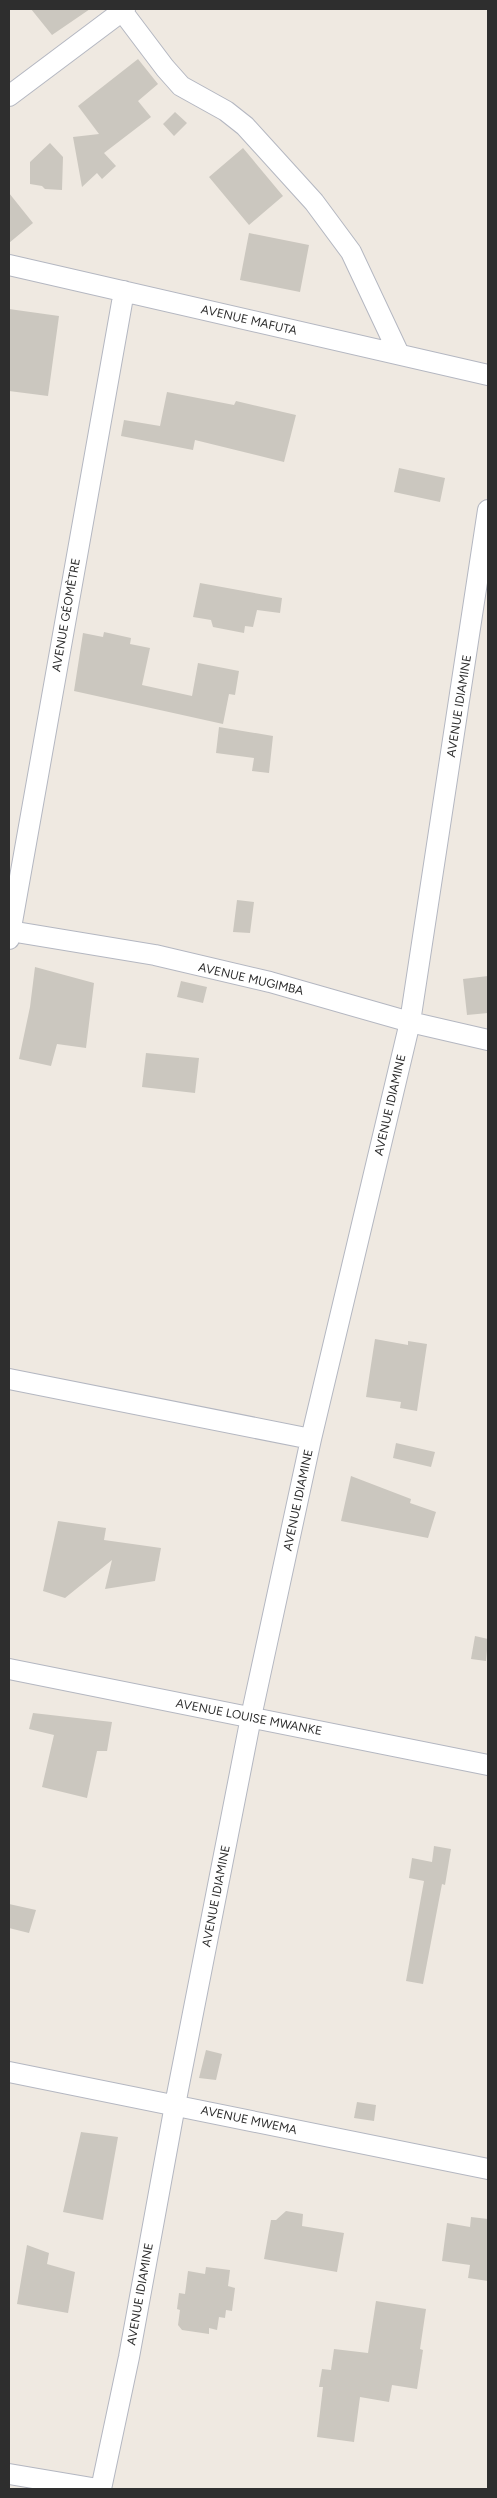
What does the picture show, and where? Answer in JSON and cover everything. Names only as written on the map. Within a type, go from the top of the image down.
[{"type":"street","points":[[9,96],[124,10],[165,68],[181,86],[226,111],[245,126],[314,202],[351,252],[399,354]]},
{"type":"street","name":"AVENUE MAFUTA","points":[[9,265],[488,375]]},
{"type":"street","name":"AVENUE GÉOMÈTRE","points":[[10,935],[124,291]]},
{"type":"street","name":"AVENUE IDIAMINE","points":[[100,2489],[129,2358],[175,2105],[251,1717],[311,1439],[410,1022],[488,510]]},
{"type":"street","name":"AVENUE MUGIMBA","points":[[10,935],[155,956],[270,982],[410,1022],[488,1040]]},
{"type":"street","points":[[9,1379],[311,1439]]},
{"type":"street","name":"AVENUE LOUISE MWANKE","points":[[9,1669],[488,1765]]},
{"type":"street","name":"AVENUE MWEMA","points":[[9,2072],[488,2170]]},
{"type":"street","points":[[9,2474],[100,2489]]},
{"type":"building","points":[[31,9],[90,9],[52,35]]},
{"type":"building","points":[[138,59],[158,84],[138,101],[151,117],[104,153],[116,166],[102,179],[97,173],[82,187],[73,137],[99,134],[78,106]]},
{"type":"building","points":[[175,112],[187,123],[174,136],[163,124]]},
{"type":"building","points":[[50,143],[63,157],[62,190],[45,189],[42,186],[30,184],[30,162]]},
{"type":"building","points":[[243,148],[283,196],[249,225],[209,177]]},
{"type":"building","points":[[9,193],[33,223],[9,243]]},
{"type":"building","points":[[249,233],[309,245],[300,292],[240,280]]},
{"type":"building","points":[[9,309],[59,316],[48,396],[9,391]]},
{"type":"building","points":[[167,392],[234,405],[236,401],[296,415],[284,462],[195,440],[193,450],[121,436],[124,420],[160,426]]},
{"type":"building","points":[[399,468],[445,478],[440,502],[394,492]]},
{"type":"building","points":[[200,583],[282,598],[280,613],[257,610],[253,627],[245,626],[244,633],[213,627],[211,620],[193,617]]},
{"type":"building","points":[[104,632],[131,638],[130,644],[150,648],[142,685],[192,696],[198,663],[239,671],[235,695],[229,694],[223,724],[74,691],[83,633],[103,637]]},
{"type":"building","points":[[219,727],[273,736],[269,773],[252,771],[254,758],[216,753]]},
{"type":"building","points":[[237,900],[254,902],[250,933],[233,932]]},
{"type":"building","points":[[35,967],[94,983],[86,1048],[57,1044],[51,1066],[19,1059],[30,1007]]},
{"type":"building","points":[[488,976],[488,1013],[467,1015],[463,979]]},
{"type":"building","points":[[181,981],[207,987],[203,1003],[177,997]]},
{"type":"building","points":[[146,1053],[199,1058],[195,1093],[142,1087]]},
{"type":"building","points":[[375,1339],[408,1345],[408,1341],[427,1344],[417,1411],[400,1408],[401,1402],[366,1397]]},
{"type":"building","points":[[396,1443],[435,1452],[431,1467],[393,1458]]},
{"type":"building","points":[[351,1476],[411,1499],[410,1503],[436,1512],[428,1538],[341,1521]]},
{"type":"building","points":[[58,1521],[106,1528],[104,1540],[161,1548],[155,1581],[105,1589],[112,1560],[65,1598],[43,1591]]},
{"type":"building","points":[[475,1636],[488,1639],[486,1661],[471,1659]]},
{"type":"building","points":[[33,1713],[112,1722],[107,1751],[97,1751],[87,1798],[42,1787],[54,1735],[29,1729]]},
{"type":"building","points":[[434,1846],[451,1849],[445,1885],[442,1884],[423,1984],[406,1981],[424,1881],[409,1878],[412,1858],[432,1862]]},
{"type":"building","points":[[9,1904],[36,1910],[29,1933],[9,1928]]},
{"type":"building","points":[[206,2050],[222,2054],[216,2080],[199,2078]]},
{"type":"building","points":[[357,2102],[376,2105],[374,2121],[354,2118]]},
{"type":"building","points":[[81,2132],[118,2137],[103,2220],[63,2212]]},
{"type":"building","points":[[286,2211],[303,2214],[302,2226],[344,2233],[337,2272],[264,2259],[271,2220],[276,2220]]},
{"type":"building","points":[[471,2217],[488,2219],[488,2281],[468,2278],[470,2265],[442,2261],[447,2223],[470,2227]]},
{"type":"building","points":[[27,2245],[49,2253],[47,2264],[75,2272],[68,2313],[17,2304]]},
{"type":"building","points":[[206,2267],[230,2270],[228,2286],[235,2288],[232,2311],[226,2310],[225,2318],[219,2317],[217,2330],[209,2328],[209,2334],[182,2330],[178,2325],[180,2310],[177,2309],[179,2293],[185,2294],[188,2271],[205,2274]]},
{"type":"building","points":[[376,2301],[426,2309],[420,2349],[423,2350],[417,2389],[392,2385],[389,2402],[360,2397],[354,2442],[317,2437],[323,2387],[319,2387],[322,2369],[331,2370],[334,2349],[368,2353]]}]
